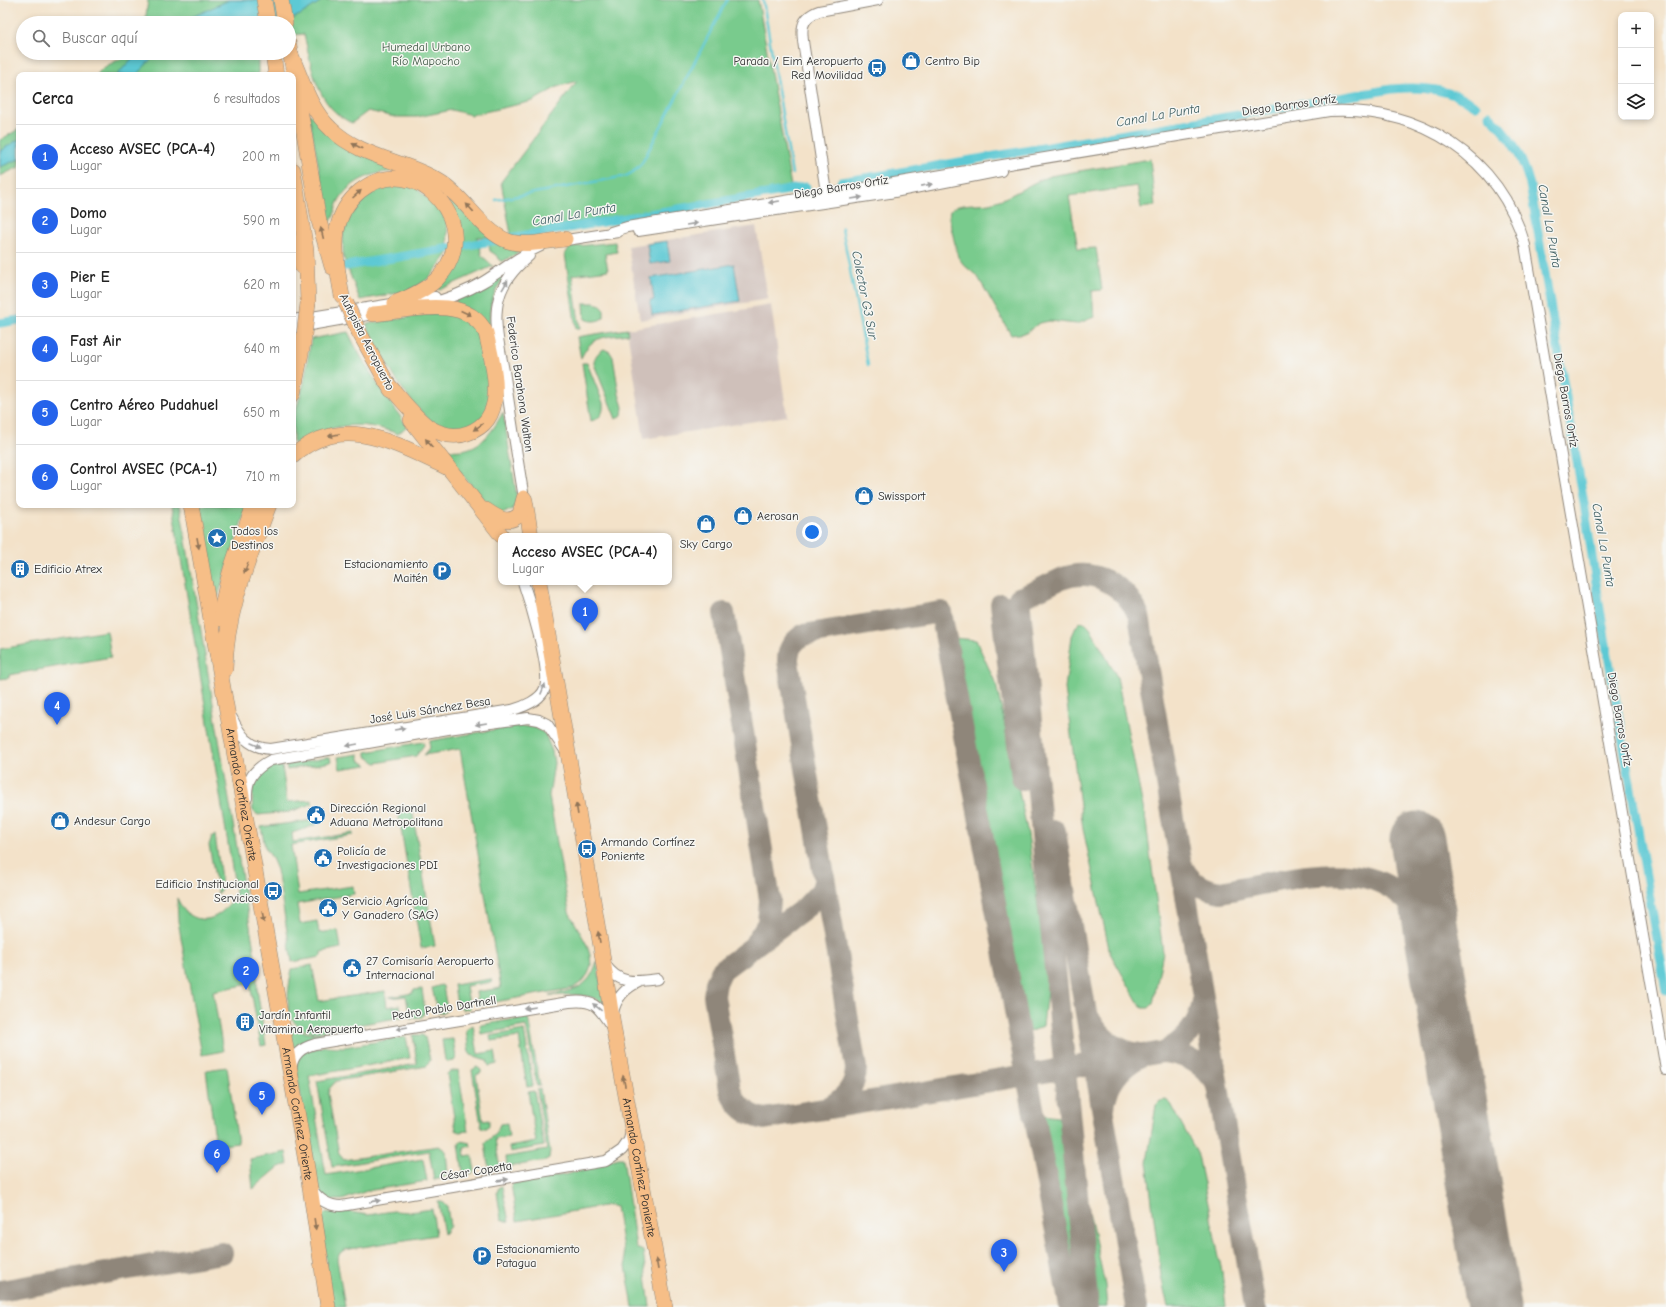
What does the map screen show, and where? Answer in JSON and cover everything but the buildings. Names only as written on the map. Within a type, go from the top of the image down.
[{"type":"highway","points":[[264,0],[267,16]]},
{"type":"highway","points":[[281,0],[284,16]]},
{"type":"highway","name":"Autopista Aeropuerto","points":[[292,60],[294,72]]},
{"type":"highway","points":[[294,60],[312,105],[331,130],[363,149],[412,168],[442,183],[460,198],[498,235],[514,242],[528,243],[565,239]]},
{"type":"highway","name":"Autopista Aeropuerto","points":[[296,85],[319,221],[344,300],[359,332],[386,382],[414,423],[500,533]]},
{"type":"highway","points":[[344,300],[336,248],[339,221],[352,199],[372,184],[388,179],[418,183],[431,190],[442,202],[449,215],[453,247],[445,268],[437,279],[424,289],[395,303]]},
{"type":"highway","points":[[296,188],[306,250],[308,296],[303,343],[296,377]]},
{"type":"highway","points":[[296,253],[308,296]]},
{"type":"highway","points":[[373,314],[446,308],[458,310],[472,316],[482,326],[486,333],[495,385],[494,406],[487,420],[477,429],[463,435],[447,435],[428,427],[386,382]]},
{"type":"highway","points":[[296,454],[317,440],[333,435],[352,433],[373,436],[392,442],[450,469]]},
{"type":"highway","points":[[480,506],[496,517],[510,520],[520,514],[524,498]]},
{"type":"highway","points":[[524,498],[530,533]]},
{"type":"highway","points":[[192,508],[222,685]]},
{"type":"highway","points":[[222,685],[219,638],[221,612],[234,562],[253,508]]},
{"type":"highway","points":[[226,706],[226,652],[231,614],[267,508]]},
{"type":"highway","points":[[531,585],[547,630]]},
{"type":"highway","points":[[540,585],[547,630]]},
{"type":"highway","name":"Armando Cortínez Poniente","points":[[547,630],[567,754],[604,962],[613,1025],[632,1122],[664,1305]]},
{"type":"highway","name":"Armando Cortínez Oriente","points":[[222,685],[310,1184],[328,1307]]},
{"type":"street","points":[[826,198],[805,54],[803,37],[804,20],[810,14],[819,11],[878,0]]},
{"type":"street","name":"Diego Barros Ortíz","points":[[296,327],[430,303],[456,296],[484,282],[501,269],[529,252],[565,239],[611,232],[667,228],[1034,158],[1073,154],[1308,113],[1347,110],[1364,111],[1393,116],[1435,133],[1473,160],[1485,172],[1505,198],[1517,220],[1526,245],[1666,1070]]},
{"type":"street","name":"Federico Barahona Walton","points":[[524,498],[500,350],[497,321],[499,297],[506,283],[522,262],[545,245]]},
{"type":"street","name":"Diego Barros Ortíz","points":[[296,320],[395,303],[423,300],[473,282],[501,269]]},
{"type":"street","name":"José Luis Sánchez Besa","points":[[226,706],[243,737],[258,747],[271,749],[519,708],[540,696],[545,684],[536,623],[524,585]]},
{"type":"street","name":"José Luis Sánchez Besa","points":[[249,836],[247,796],[250,778],[263,764],[280,757],[528,718],[539,720],[547,724],[567,754]]},
{"type":"street","points":[[604,962],[609,971],[617,978],[627,982],[658,979]]},
{"type":"street","points":[[613,1025],[614,1007],[618,998],[632,985],[639,982]]},
{"type":"street","name":"Pedro Pablo Dartnell","points":[[291,1082],[294,1059],[299,1051],[308,1046],[474,1016],[584,1001],[599,1008],[613,1025]]},
{"type":"street","name":"César Copetta","points":[[310,1184],[315,1194],[323,1202],[332,1206],[341,1206],[599,1163],[612,1159],[622,1150],[631,1134],[632,1122]]},
{"type":"shaded area","points":[[756,226],[768,299],[640,320],[628,246]]},
{"type":"shaded area","points":[[771,305],[787,416],[644,439],[627,329]]},
{"type":"green space","name":"Humedal Urbano Río Mapocho","points":[[148,0],[758,0],[791,186],[511,234],[501,182],[577,81],[557,87],[533,101],[471,115],[452,110],[417,117],[395,117],[368,111],[352,123],[340,116],[330,107],[323,97],[313,73],[304,34],[296,35],[296,16],[146,16]]},
{"type":"green space","points":[[118,60],[258,60],[258,72],[99,72],[107,65]]},
{"type":"green space","points":[[309,114],[402,171],[374,174],[357,182],[343,194],[330,222],[328,219]]},
{"type":"green space","points":[[16,131],[16,168],[0,176],[0,140]]},
{"type":"green space","points":[[1150,159],[1155,206],[1141,208],[1137,186],[1069,196],[1078,249],[1096,248],[1102,290],[1092,291],[1094,317],[1077,324],[1050,321],[1039,323],[1026,333],[1011,335],[978,277],[964,265],[958,257],[949,218],[950,211],[958,206],[997,201],[1050,176]]},
{"type":"green space","points":[[383,186],[414,186],[447,217],[448,254],[430,277],[418,286],[404,292],[360,300],[343,256],[343,233],[349,215],[365,195]]},
{"type":"green space","points":[[441,189],[491,236],[492,242],[502,242],[530,247],[503,261],[500,261],[496,255],[490,251],[488,237],[477,237],[482,256],[493,266],[439,290],[438,288],[458,253],[462,252],[455,212]]},
{"type":"green space","points":[[615,242],[617,252],[605,254],[608,270],[572,275],[580,329],[576,329],[565,254],[570,247]]},
{"type":"green space","points":[[503,274],[505,276],[494,295],[490,309],[491,331],[456,303],[456,299]]},
{"type":"green space","points":[[584,303],[601,305],[604,310],[604,317],[600,320],[594,321],[585,319]]},
{"type":"green space","points":[[434,313],[459,317],[467,321],[477,333],[488,365],[491,392],[487,413],[464,429],[448,429],[433,422],[418,409],[393,373],[366,324]]},
{"type":"green space","points":[[627,329],[628,334],[606,337],[594,341],[589,345],[581,359],[577,337]]},
{"type":"green space","points":[[348,332],[368,369],[407,426],[398,434],[371,426],[358,425],[333,428],[309,437],[296,444],[296,410],[304,383],[311,339]]},
{"type":"green space","points":[[604,349],[610,352],[613,357],[619,394],[623,407],[622,415],[616,419],[594,364],[597,355]]},
{"type":"green space","points":[[582,363],[587,363],[603,403],[601,415],[591,421]]},
{"type":"green space","points":[[503,412],[517,498],[513,509],[502,514],[486,503],[440,448],[462,450],[479,444],[486,438],[498,422]]},
{"type":"green space","points":[[172,508],[180,508],[257,968],[257,989],[266,1045],[261,1046],[250,984],[213,991],[223,1051],[202,1055],[178,921],[177,898],[182,908],[188,914],[197,918],[205,919],[218,915],[224,910],[229,905],[236,892]]},
{"type":"green space","points":[[197,508],[246,508],[214,609]]},
{"type":"green space","points":[[1080,622],[1085,623],[1090,628],[1117,677],[1146,822],[1163,952],[1153,1004],[1149,1008],[1143,1008],[1138,1002],[1110,953],[1083,829],[1065,688],[1072,636]]},
{"type":"green space","points":[[107,631],[111,657],[9,675],[9,678],[0,679],[0,649]]},
{"type":"green space","points":[[954,638],[976,640],[996,684],[1028,834],[1048,981],[1043,1026],[1023,1035]]},
{"type":"green space","points":[[516,726],[534,727],[545,734],[552,751],[554,763],[549,796],[569,912],[587,945],[591,965],[588,974],[583,981],[573,988],[478,1005],[476,992],[501,988],[460,749],[424,755],[430,748],[429,741]]},
{"type":"green space","points":[[423,742],[424,745],[416,756],[376,763],[366,756],[366,752]]},
{"type":"green space","points":[[359,754],[359,760],[367,765],[340,769],[338,757]]},
{"type":"green space","points":[[330,757],[331,762],[287,770],[286,765]]},
{"type":"green space","points":[[282,766],[287,802],[312,800],[312,804],[289,812],[258,815],[253,811],[253,786],[259,774],[272,767]]},
{"type":"green space","points":[[412,809],[435,946],[421,948],[398,811]]},
{"type":"green space","points":[[315,820],[316,825],[292,833],[293,842],[353,833],[353,835],[291,845],[298,894],[353,886],[354,894],[297,904],[300,924],[317,921],[319,933],[338,930],[341,948],[321,952],[321,957],[292,962],[277,870],[265,847],[261,827]]},
{"type":"green space","points":[[215,835],[222,886],[218,894],[209,845],[212,836]]},
{"type":"green space","points":[[597,961],[604,1004],[591,997],[585,996],[549,995],[566,992],[585,983],[594,970]]},
{"type":"green space","points":[[312,965],[319,1001],[385,991],[387,1007],[400,1005],[402,1017],[318,1032],[306,1030],[297,1025],[289,1010],[288,1000],[292,969]]},
{"type":"green space","points":[[491,979],[492,982],[466,986],[470,1009],[463,1010],[457,1005],[454,985]]},
{"type":"green space","points":[[441,985],[443,986],[447,1009],[445,1012],[438,1013],[432,988]]},
{"type":"green space","points":[[422,989],[425,1012],[422,1017],[410,1018],[406,996],[389,997],[413,993],[413,990]]},
{"type":"green space","points":[[528,1017],[540,1086],[537,1086],[526,1026],[481,1034],[480,1025]]},
{"type":"green space","points":[[289,1023],[301,1031],[312,1034],[339,1032],[303,1042],[292,1051]]},
{"type":"green space","points":[[473,1025],[478,1054],[495,1051],[497,1064],[489,1066],[487,1060],[471,1055],[469,1052],[466,1030]]},
{"type":"green space","points":[[524,1030],[533,1086],[527,1087],[519,1037],[491,1041],[490,1036]]},
{"type":"green space","points":[[413,1035],[422,1035],[425,1037],[430,1060],[427,1066],[336,1081],[329,1089],[328,1094],[339,1154],[344,1160],[439,1146],[446,1151],[448,1174],[443,1178],[434,1180],[429,1151],[332,1167],[317,1081],[417,1064]]},
{"type":"green space","points":[[406,1037],[410,1058],[309,1076],[326,1175],[423,1159],[427,1181],[367,1191],[342,1200],[330,1200],[317,1192],[295,1062],[304,1051],[325,1046],[344,1047]]},
{"type":"green space","points":[[453,1039],[456,1058],[454,1061],[447,1062],[445,1060],[442,1040]]},
{"type":"green space","points":[[227,1067],[238,1143],[216,1146],[206,1070]]},
{"type":"green space","points":[[477,1067],[481,1070],[481,1073],[476,1075],[483,1121],[489,1120],[489,1125],[487,1128],[482,1128],[481,1125],[472,1070]]},
{"type":"green space","points":[[458,1070],[468,1131],[459,1132],[456,1130],[447,1074]]},
{"type":"green space","points":[[540,1089],[550,1152],[549,1158],[544,1161],[507,1167],[506,1157],[547,1150],[537,1090]]},
{"type":"green space","points":[[534,1091],[544,1146],[510,1152],[509,1147],[536,1142],[528,1092]]},
{"type":"green space","points":[[1166,1100],[1171,1104],[1198,1155],[1222,1272],[1226,1307],[1168,1307],[1161,1276],[1147,1162],[1156,1105],[1160,1101]]},
{"type":"green space","points":[[1036,1114],[1058,1117],[1078,1160],[1105,1285],[1107,1307],[1069,1307]]},
{"type":"green space","points":[[507,1123],[509,1137],[495,1139],[500,1169],[491,1168],[488,1164],[485,1143],[496,1134],[500,1124]]},
{"type":"green space","points":[[461,1141],[470,1143],[471,1146],[464,1148],[465,1156],[472,1155],[475,1171],[473,1173],[466,1174],[463,1172],[459,1144]]},
{"type":"green space","points":[[286,1152],[288,1164],[279,1167],[253,1189],[250,1159]]},
{"type":"green space","points":[[618,1158],[623,1158],[636,1248],[643,1251],[650,1307],[633,1307],[616,1207],[609,1205],[517,1221],[511,1184],[569,1174]]},
{"type":"green space","points":[[502,1186],[509,1222],[501,1219],[497,1192],[499,1187]]},
{"type":"green space","points":[[438,1201],[442,1201],[447,1206],[450,1226],[444,1234]]},
{"type":"green space","points":[[432,1209],[436,1235],[344,1250],[340,1253],[337,1259],[345,1307],[331,1307],[321,1218],[325,1213],[344,1211],[368,1215],[393,1211],[410,1212]]},
{"type":"water","points":[[229,0],[323,0],[296,17],[194,16]]},
{"type":"water","points":[[131,60],[150,60],[139,72],[120,72]]},
{"type":"water","points":[[16,141],[16,160],[0,167],[0,151]]},
{"type":"water","points":[[667,241],[670,261],[650,264],[647,244]]},
{"type":"water","points":[[734,264],[740,301],[652,315],[650,301],[654,300],[651,278]]},
{"type":"waterway","points":[[496,200],[626,176],[633,172],[642,163],[727,0]]},
{"type":"waterway","points":[[763,0],[792,174]]},
{"type":"waterway","name":"Canal La Punta","points":[[841,182],[1392,89],[1415,88],[1446,92],[1466,100],[1476,106]]},
{"type":"waterway","name":"Canal La Punta","points":[[1489,115],[1503,130],[1515,147],[1524,165],[1530,185],[1584,503],[1600,609],[1666,991]]},
{"type":"waterway","name":"Canal La Punta","points":[[346,266],[806,187]]},
{"type":"waterway","name":"Colector G3 Sur","points":[[842,228],[868,365]]},
{"type":"waterway","name":"Canal La Punta","points":[[0,323],[16,320]]},
{"type":"taxiway","points":[[1088,1307],[1019,598],[1061,579],[1085,575],[1108,581],[1126,596],[1139,616],[1255,1307]]},
{"type":"taxiway","points":[[1021,630],[1014,612],[1001,604],[1022,779]]},
{"type":"taxiway","points":[[825,1109],[842,1098],[851,1088],[854,1082],[856,1068],[788,661],[789,652],[796,640],[803,635],[941,612],[1070,1307]]},
{"type":"taxiway","points":[[724,613],[770,900],[768,923],[756,942]]},
{"type":"taxiway","points":[[1055,831],[1136,1307]]},
{"type":"taxiway","points":[[1181,863],[1187,875],[1196,884],[1221,892],[1286,879],[1318,875],[1349,875],[1376,881],[1401,895],[1420,919],[1435,955]]},
{"type":"taxiway","points":[[824,882],[822,890],[805,908],[722,970],[716,983],[714,996],[730,1090],[739,1105],[752,1115],[764,1119],[1163,1052],[1180,1055],[1194,1061],[1207,1071],[1217,1085]]},
{"type":"taxiway","points":[[1163,1052],[1178,1043],[1190,1032],[1195,1025],[1203,1000]]},
{"type":"taxiway","points":[[1089,1018],[1098,1032],[1110,1043],[1124,1050],[1140,1054]]},
{"type":"taxiway","points":[[1104,1108],[1105,1100],[1115,1078],[1120,1071],[1140,1057]]},
{"type":"taxiway","points":[[0,1291],[222,1253]]},
{"type":"runway","points":[[1417,839],[1494,1307]]},
{"type":"place","name":"Centro Bip","points":[[911,61]]},
{"type":"place","name":"Parada / Eim Aeropuerto Red Movilidad","points":[[877,68]]},
{"type":"place","name":"Swissport","points":[[864,496]]},
{"type":"place","name":"Aerosan","points":[[743,516]]},
{"type":"place","name":"Sky Cargo","points":[[706,524]]},
{"type":"place","name":"Todos los Destinos","points":[[217,538]]},
{"type":"place","name":"Edificio Atrex","points":[[20,569]]},
{"type":"place","name":"Estacionamiento Maitén","points":[[442,571]]},
{"type":"place","name":"Acceso AVSEC (PCA-4)","points":[[585,631]]},
{"type":"place","name":"Fast Air","points":[[57,725]]},
{"type":"place","name":"Dirección Regional Aduana Metropolitana","points":[[316,815]]},
{"type":"place","name":"Andesur Cargo","points":[[60,821]]},
{"type":"place","name":"Armando Cortínez Poniente","points":[[587,849]]},
{"type":"place","name":"Policía de Investigaciones PDI","points":[[323,858]]},
{"type":"place","name":"Edificio Institucional Servicios","points":[[273,891]]},
{"type":"place","name":"Servicio Agrícola Y Ganadero (SAG)","points":[[328,908]]},
{"type":"place","name":"27 Comisaría Aeropuerto Internacional","points":[[352,968]]},
{"type":"place","name":"Domo","points":[[246,990]]},
{"type":"place","name":"Jardín Infantil Vitamina Aeropuerto","points":[[245,1022]]},
{"type":"place","name":"Centro Aéreo Pudahuel","points":[[262,1115]]},
{"type":"place","name":"Control AVSEC (PCA-1)","points":[[217,1173]]},
{"type":"place","name":"Estacionamiento Patagua","points":[[482,1256]]},
{"type":"place","name":"Pier E","points":[[1004,1272]]}]
